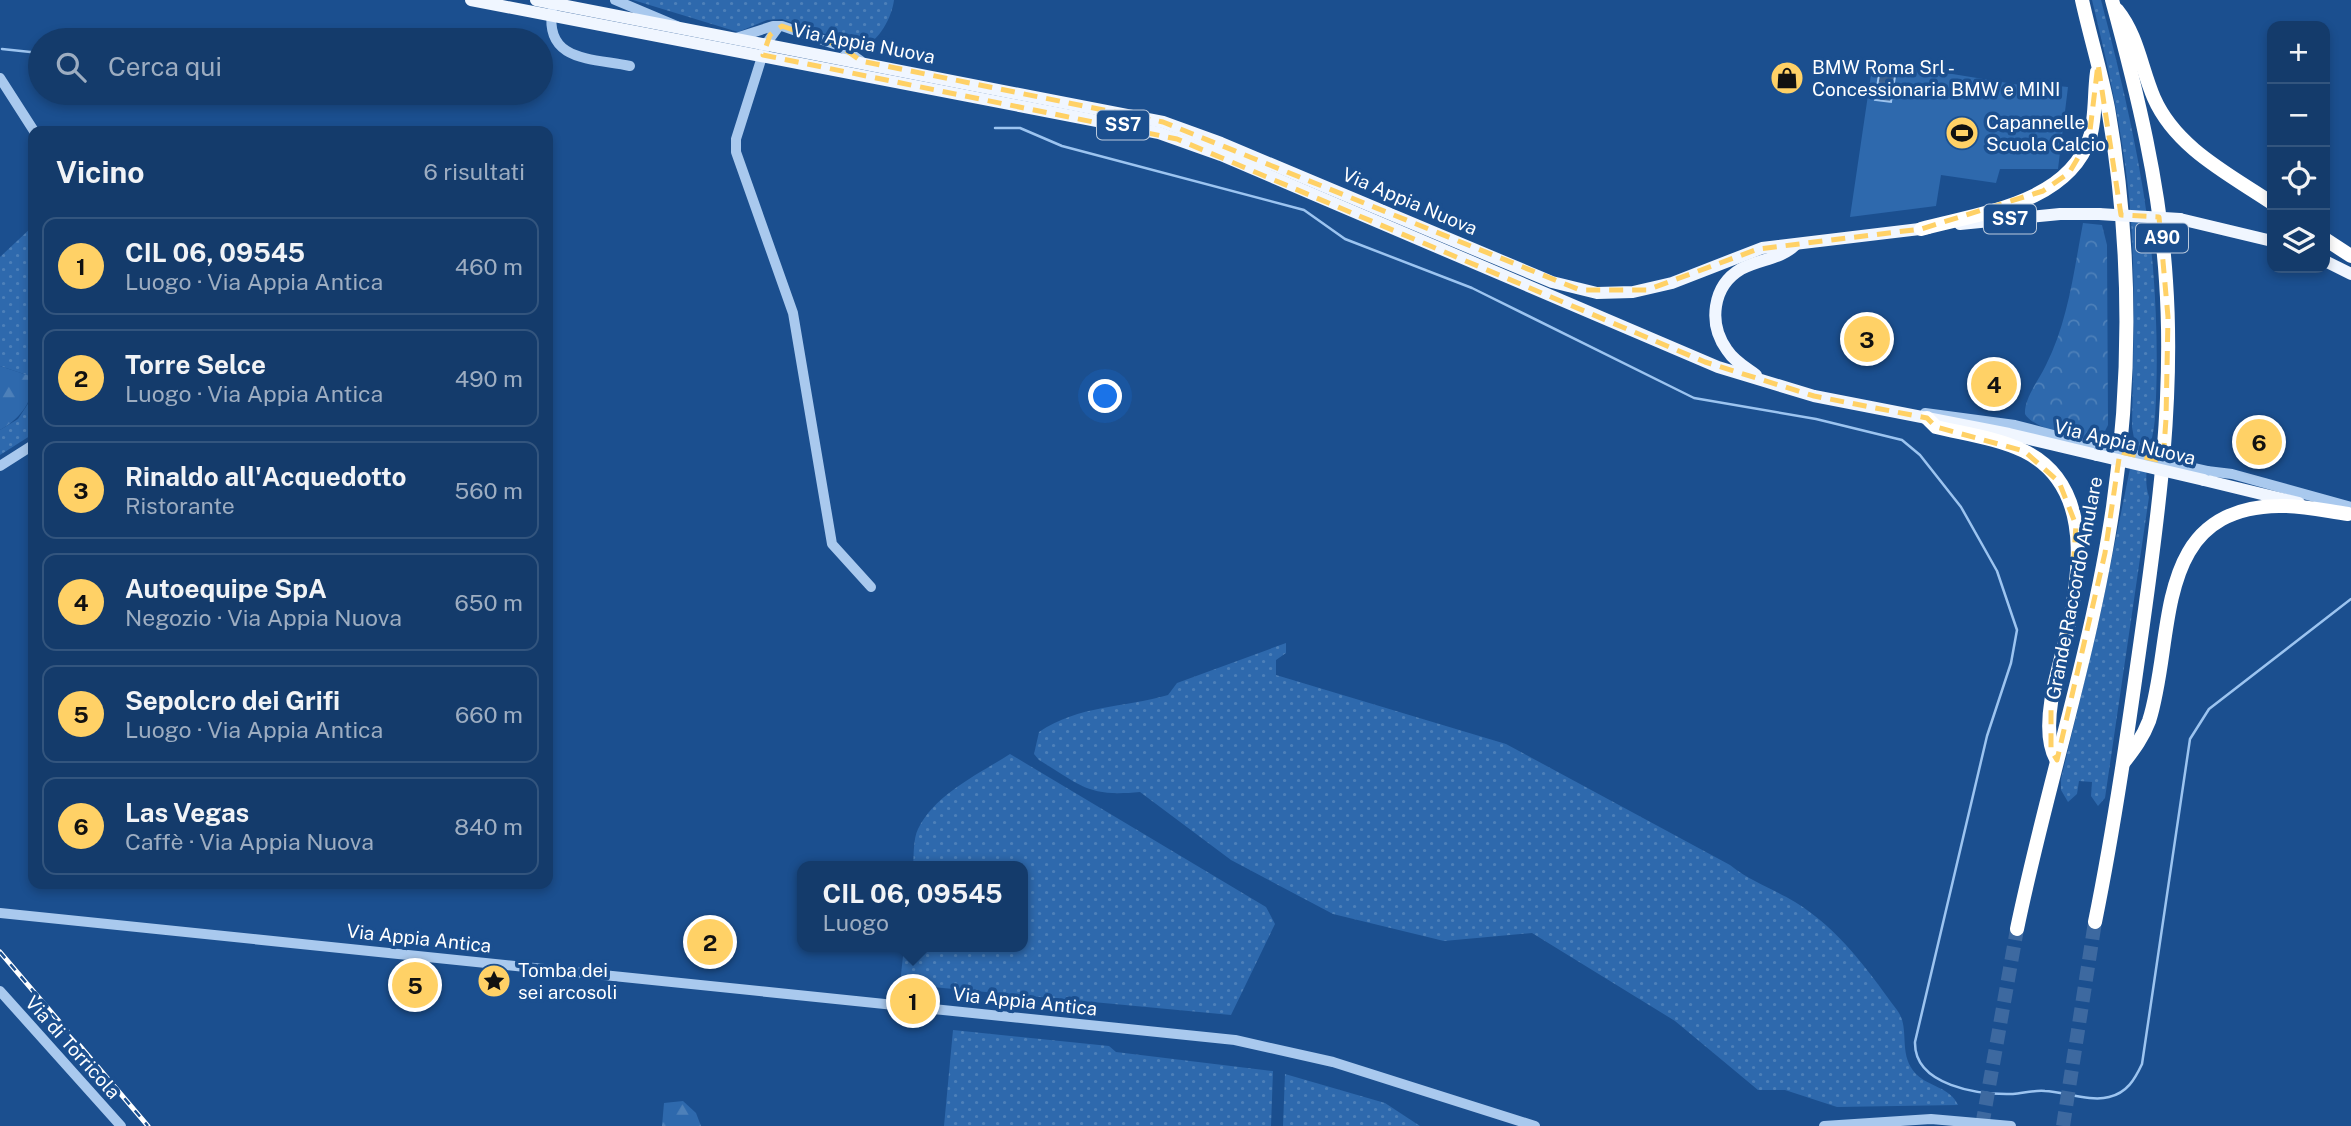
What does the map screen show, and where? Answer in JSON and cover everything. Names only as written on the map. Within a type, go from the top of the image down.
[{"type":"highway","name":"Grande Raccordo Anulare","points":[[2017,929],[2105,553],[2124,408],[2127,311],[2114,149],[2098,64],[2082,0]]},
{"type":"highway","points":[[2113,3],[2129,25],[2153,95],[2170,127],[2196,152],[2267,200]]},
{"type":"highway","name":"A90","points":[[2095,922],[2123,763],[2162,475],[2168,317],[2157,200],[2141,115],[2113,3]]},
{"type":"highway","points":[[1921,229],[2032,196],[2069,173],[2082,155],[2091,134],[2098,64]]},
{"type":"highway","points":[[2330,242],[2351,256]]},
{"type":"highway","points":[[1927,418],[1936,427],[2024,451],[2052,473],[2070,502],[2076,525],[2078,553],[2070,615],[2051,706],[2051,750],[2057,760]]},
{"type":"highway","points":[[2123,763],[2139,743],[2148,723],[2170,598],[2179,568],[2197,541],[2223,520],[2256,508],[2282,506],[2350,512]]},
{"type":"main road","name":"Via Appia Nuova","points":[[471,0],[553,6],[680,28],[735,38],[764,50],[861,61],[1176,126],[1552,282],[1609,294],[1647,290],[1762,248],[2051,214],[2180,219],[2267,240]]},
{"type":"main road","name":"Via Appia Nuova","points":[[536,0],[553,6],[1112,122],[1177,139],[1689,355],[1769,383],[1814,396],[2098,451],[2350,512]]},
{"type":"main road","points":[[1769,383],[1736,361],[1725,348],[1717,328],[1717,300],[1723,286],[1737,271],[1787,252],[1796,244]]},
{"type":"main road","points":[[2330,264],[2351,274]]},
{"type":"street","points":[[615,0],[653,13],[680,28]]},
{"type":"street","points":[[551,28],[553,6]]},
{"type":"street","points":[[779,26],[764,50],[736,139],[736,156],[795,321],[832,544],[871,587]]},
{"type":"street","points":[[735,38],[779,26],[840,46],[861,61]]},
{"type":"street","points":[[553,37],[562,49],[630,66]]},
{"type":"street","points":[[0,78],[31,126]]},
{"type":"street","name":"Via Appia Nuova","points":[[1890,411],[1948,414],[2015,425],[2098,451]]},
{"type":"street","points":[[0,466],[28,447]]},
{"type":"street","name":"Via Appia Antica","points":[[0,913],[1235,1040],[1334,1062],[1535,1126]]},
{"type":"street","name":"Via di Torricola","points":[[0,991],[121,1126]]},
{"type":"street","points":[[1824,1126],[1931,1119],[2011,1126]]},
{"type":"highlighted area","points":[[782,26],[840,46],[861,61],[1163,122],[1580,290],[1647,290],[1758,249],[1921,229],[2043,191],[2069,173],[2089,139],[2098,64],[2121,215],[2159,217],[2168,317],[2166,419],[2163,461],[2120,452],[2105,553],[2057,760],[2051,750],[2051,706],[2070,615],[2076,525],[2059,482],[2024,451],[1936,427],[1927,418],[1814,396],[1705,362],[1177,139],[763,55],[770,35]]},
{"type":"green space","points":[[633,0],[894,0],[884,28],[874,40],[862,47],[782,19],[767,20],[738,32]]},
{"type":"green space","points":[[2092,0],[2101,0],[2139,166],[2153,268],[2157,343],[2155,418],[2146,478],[2149,497],[2105,798],[2098,806],[2091,796],[2092,782],[2079,781],[2077,794],[2068,802],[2061,790],[2061,779],[2100,616],[2135,444],[2132,427],[2134,338],[2131,218],[2122,140]]},
{"type":"green space","name":"Capannelle Scuola Calcio","points":[[1873,61],[2020,85],[2021,82],[2068,87],[2058,169],[2000,169],[1996,183],[1941,175],[1936,206],[1850,217]]},
{"type":"green space","points":[[2083,223],[2102,225],[2107,245],[2108,425],[2100,441],[2048,429],[2038,425],[2025,414],[2029,395],[2046,365],[2060,331]]},
{"type":"green space","points":[[28,231],[28,375],[0,366],[0,257]]},
{"type":"green space","points":[[0,366],[28,375],[28,401],[20,414],[0,430]]},
{"type":"green space","points":[[28,404],[28,437],[0,455],[0,430],[18,419]]},
{"type":"green space","points":[[1286,643],[1286,653],[1276,660],[1276,675],[1506,744],[1730,865],[1811,913],[1839,937],[1897,1010],[1903,1025],[1907,1058],[1916,1074],[1950,1094],[1958,1105],[1837,1107],[1785,1090],[1758,1090],[1675,1021],[1532,933],[1444,941],[1333,914],[1231,860],[1140,792],[1108,793],[1086,788],[1039,760],[1034,754],[1039,732],[1054,723],[1086,712],[1168,695],[1177,683]]},
{"type":"green space","points":[[1010,754],[1266,907],[1275,924],[1231,1015],[900,984],[903,952],[1028,952],[1028,861],[913,861],[918,829],[935,805],[959,786]]},
{"type":"green space","points":[[953,1030],[1109,1046],[1116,1052],[1273,1071],[1271,1126],[944,1126]]},
{"type":"green space","points":[[1285,1074],[1385,1103],[1420,1126],[1283,1126]]},
{"type":"green space","points":[[683,1101],[696,1113],[701,1126],[662,1126],[664,1103]]},
{"type":"shaded area","points":[[1880,68],[1896,70],[1891,102],[1875,100]]},
{"type":"waterway","points":[[2,49],[28,52]]},
{"type":"waterway","points":[[995,128],[1020,128],[1062,146],[1304,210],[1345,239],[1472,288],[1694,398],[1816,419],[1902,440],[1920,455],[1961,507],[1997,571],[2017,630],[2011,663],[1987,736],[1915,1042],[1918,1057],[1925,1069],[1951,1085],[1999,1094],[2045,1091],[2094,1098],[2115,1095],[2130,1085],[2142,1064],[2190,739],[2209,709],[2351,599]]},
{"type":"tunnel","points":[[2063,1126],[2095,922]]},
{"type":"tunnel","points":[[1982,1126],[2017,929]]},
{"type":"railway","points":[[0,952],[148,1126]]},
{"type":"place","name":"BMW Roma Srl - Concessionaria BMW e MINI","points":[[1787,78]]},
{"type":"place","name":"Capannelle Scuola Calcio","points":[[1962,133]]},
{"type":"place","name":"Rinaldo all'Acquedotto","points":[[1867,339]]},
{"type":"place","name":"Autoequipe SpA","points":[[1994,384]]},
{"type":"place","name":"Las Vegas","points":[[2259,442]]},
{"type":"place","name":"Torre Selce","points":[[710,942]]},
{"type":"place","name":"Tomba dei sei arcosoli","points":[[494,981]]},
{"type":"place","name":"Sepolcro dei Grifi","points":[[415,985]]},
{"type":"place","name":"CIL 06, 09545","points":[[913,1001]]}]
